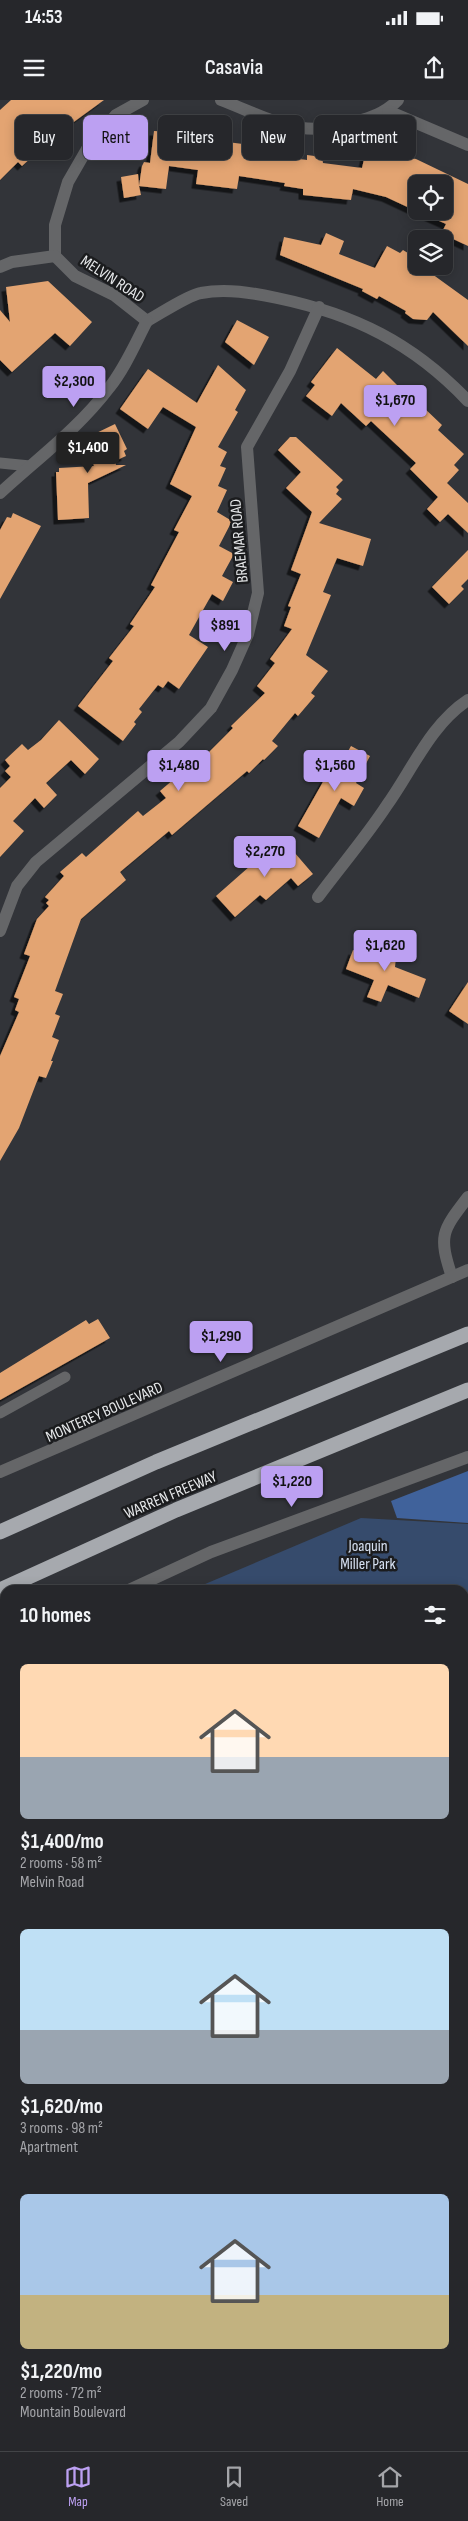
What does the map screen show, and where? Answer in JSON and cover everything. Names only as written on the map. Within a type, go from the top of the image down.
[{"type":"highway","points":[[0,1532],[156,1462],[468,1334]]},
{"type":"highway","name":"WARREN FREEWAY","points":[[11,1585],[176,1510],[468,1390]]},
{"type":"street","points":[[0,267],[12,262],[55,256],[55,225],[68,182],[87,149],[116,115],[143,100]]},
{"type":"street","points":[[221,100],[275,122],[303,130],[345,126],[388,110],[398,100]]},
{"type":"street","points":[[388,110],[468,145]]},
{"type":"street","name":"MELVIN ROAD","points":[[0,493],[84,418],[109,389],[124,367],[147,321],[114,295],[75,276],[55,256]]},
{"type":"street","points":[[147,321],[200,293],[246,292],[319,306],[377,330],[417,356],[451,383],[468,401]]},
{"type":"street","name":"BRAEMAR ROAD","points":[[0,931],[17,886],[36,862],[179,742],[211,708],[232,670],[248,634],[258,593],[247,447],[290,371],[319,306]]},
{"type":"street","points":[[318,897],[387,806],[419,755],[452,710],[468,700]]},
{"type":"street","points":[[452,1277],[445,1256],[445,1228],[468,1197]]},
{"type":"street","name":"MONTEREY BOULEVARD","points":[[0,1472],[468,1270]]},
{"type":"street","points":[[140,1585],[210,1552],[468,1457]]},
{"type":"lane","points":[[0,463],[30,466]]},
{"type":"lane","points":[[0,1413],[64,1377]]},
{"type":"green space","name":"Joaquin Miller Park","points":[[361,1518],[468,1524],[468,1585],[203,1585]]},
{"type":"shaded area","points":[[468,1471],[468,1523],[397,1518],[391,1501]]},
{"type":"building","points":[[11,100],[104,100],[73,123],[73,115],[15,115],[15,160],[29,160],[22,166],[18,162],[0,180],[0,110]]},
{"type":"building","points":[[154,131],[158,131],[158,160],[232,160],[232,143],[242,144],[242,160],[307,160],[307,155],[314,156],[314,160],[322,160],[323,163],[362,168],[364,160],[390,161],[416,159],[449,175],[408,175],[408,207],[386,197],[353,189],[351,200],[303,195],[303,189],[284,186],[285,183],[239,176],[237,189],[196,184],[198,170],[169,166],[166,189],[139,186],[142,166],[144,162],[150,163]]},
{"type":"building","points":[[138,174],[141,195],[124,198],[121,177]]},
{"type":"building","points":[[453,177],[468,184],[468,246],[453,239],[453,230],[443,230],[446,224],[437,220],[453,220]]},
{"type":"building","points":[[326,233],[344,241],[339,254],[375,268],[387,246],[400,253],[403,250],[408,253],[408,275],[433,275],[468,300],[468,346],[433,312],[427,320],[413,319],[405,313],[406,311],[379,296],[377,299],[362,291],[363,289],[280,255],[284,237],[321,245]]},
{"type":"building","points":[[48,281],[92,322],[70,346],[55,333],[12,372],[0,360],[0,310],[10,322],[6,287]]},
{"type":"building","points":[[237,320],[269,337],[254,365],[225,342]]},
{"type":"building","points":[[337,348],[376,379],[383,371],[420,408],[422,406],[442,425],[438,430],[464,454],[454,465],[459,470],[447,483],[468,503],[468,533],[448,514],[440,522],[427,509],[438,497],[410,469],[416,463],[371,421],[366,426],[341,403],[332,416],[306,396],[315,385],[311,382]]},
{"type":"building","points":[[218,365],[246,390],[235,410],[238,412],[218,447],[227,452],[220,466],[226,468],[218,486],[227,490],[217,512],[232,521],[219,546],[234,554],[222,576],[233,582],[223,601],[212,594],[189,635],[208,647],[195,666],[179,689],[168,681],[163,688],[158,685],[139,709],[142,712],[134,722],[136,724],[123,741],[78,706],[113,661],[109,658],[134,626],[130,624],[155,587],[151,585],[179,532],[174,530],[192,496],[170,484],[196,427],[163,407],[148,429],[120,409],[148,369],[197,403]]},
{"type":"building","points":[[115,424],[127,449],[124,451],[126,456],[115,461],[116,465],[126,465],[88,483],[89,518],[58,520],[56,472],[59,472],[59,468],[94,466],[86,450],[91,448],[86,438]]},
{"type":"building","points":[[290,437],[296,437],[343,480],[336,487],[339,490],[336,494],[342,499],[319,523],[371,539],[363,566],[337,558],[323,592],[331,595],[306,655],[328,671],[311,693],[315,696],[298,716],[295,713],[272,741],[278,746],[249,773],[247,771],[172,835],[169,831],[120,872],[126,880],[81,919],[55,991],[63,994],[55,1014],[60,1016],[52,1037],[59,1040],[51,1061],[53,1061],[46,1078],[39,1076],[19,1128],[0,1161],[0,1056],[19,1012],[15,1010],[19,999],[14,997],[30,956],[24,954],[37,919],[49,906],[46,903],[49,900],[45,897],[64,876],[60,872],[82,853],[86,857],[138,811],[143,816],[166,798],[160,791],[202,755],[204,757],[233,728],[231,726],[265,693],[257,686],[275,663],[270,659],[292,629],[284,626],[291,607],[288,606],[301,574],[291,570],[312,512],[286,488],[301,472],[278,450]]},
{"type":"building","points":[[13,513],[41,526],[0,599],[0,530],[7,517],[11,518]]},
{"type":"building","points":[[468,550],[468,579],[461,586],[464,589],[449,604],[432,587]]},
{"type":"building","points":[[59,720],[99,759],[85,774],[71,760],[46,783],[57,795],[44,808],[35,798],[13,821],[24,831],[0,857],[0,788],[11,777],[5,771],[10,766],[5,760],[22,744],[28,750],[41,740]]},
{"type":"building","points":[[351,746],[370,756],[356,783],[364,788],[354,806],[341,798],[319,838],[298,826],[328,773],[331,776],[336,768],[338,769]]},
{"type":"building","points":[[282,838],[313,874],[298,886],[291,878],[266,900],[260,895],[235,917],[216,896]]},
{"type":"building","points":[[383,934],[398,940],[395,967],[426,979],[419,998],[388,985],[381,1002],[367,997],[374,980],[346,969],[353,950],[380,961]]},
{"type":"building","points":[[468,982],[468,1024],[449,1011]]},
{"type":"building","points":[[98,1319],[110,1338],[0,1400],[0,1373],[86,1320],[89,1324]]}]
